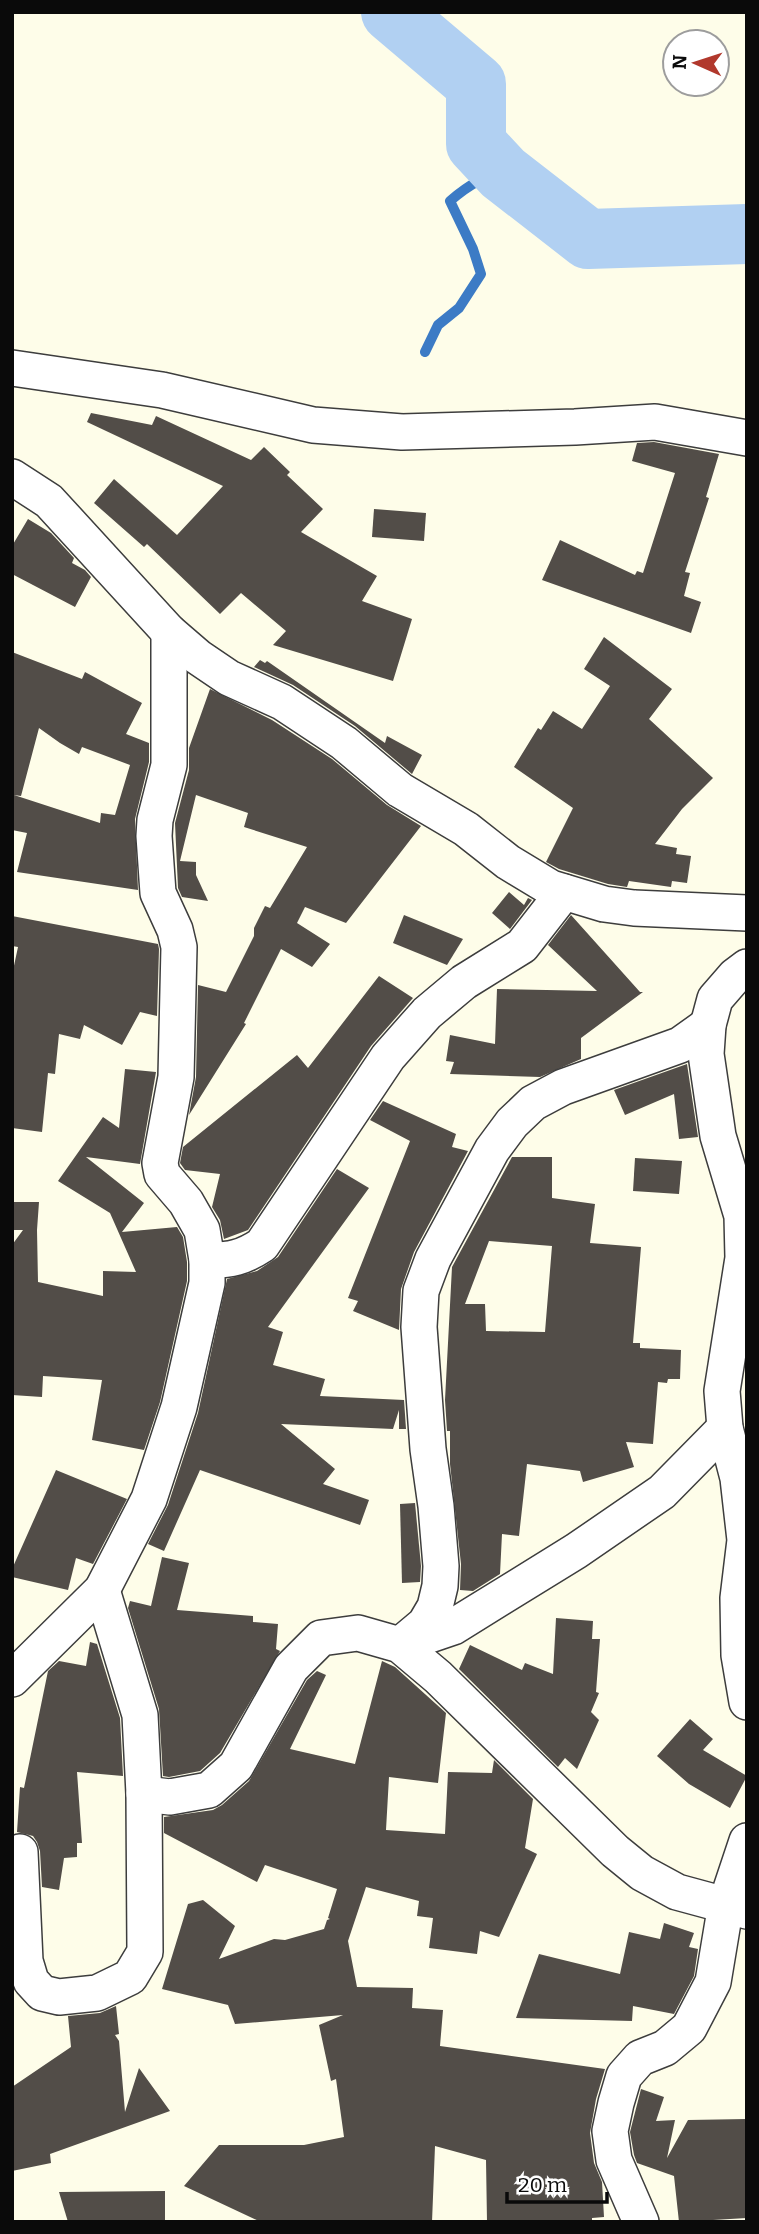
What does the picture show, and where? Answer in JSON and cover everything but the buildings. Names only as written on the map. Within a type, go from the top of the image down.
[{"type":"street","points":[[12,368],[162,390],[313,425],[402,432],[563,428],[654,422],[747,438]]},
{"type":"street","points":[[12,477],[49,501],[169,632],[198,657],[229,678],[282,702],[344,743],[400,790],[466,829],[508,862],[551,888],[604,904],[634,908],[747,913]]},
{"type":"street","points":[[12,1679],[102,1590],[149,1499],[180,1408],[207,1283],[207,1260],[202,1230],[186,1202],[162,1174],[160,1163],[178,1059],[179,947],[158,892],[154,836],[155,820],[169,765],[169,632]]},
{"type":"street","points":[[207,1260],[227,1261],[246,1255],[262,1245],[388,1057],[427,1013],[464,982],[522,946],[564,892]]},
{"type":"street","points":[[747,967],[735,976],[715,999],[708,1025],[706,1054],[718,1136],[742,1216],[743,1258],[722,1391],[725,1428],[738,1478],[745,1540],[738,1598],[739,1655],[747,1702]]},
{"type":"street","points":[[400,1645],[425,1624],[435,1607],[440,1587],[439,1542],[428,1449],[419,1327],[421,1291],[433,1259],[492,1150],[512,1123],[533,1103],[562,1087],[680,1045],[708,1025]]},
{"type":"street","points":[[400,1645],[453,1627],[576,1551],[662,1492],[725,1428]]},
{"type":"street","points":[[20,1852],[25,1962],[31,1981],[42,1993],[59,1997],[97,1993],[130,1977],[145,1952],[144,1794],[140,1715],[102,1590]]},
{"type":"street","points":[[144,1794],[170,1797],[209,1790],[236,1766],[291,1668],[321,1638],[358,1633],[400,1645],[438,1677],[615,1852],[642,1874],[677,1892],[736,1908]]},
{"type":"street","points":[[641,2222],[614,2160],[610,2132],[616,2102],[624,2076],[640,2058],[665,2048],[689,2028],[713,1982],[736,1908],[747,1842]]},
{"type":"waterway","points":[[391,12],[476,84],[476,144],[503,173],[588,239],[747,234]]},
{"type":"waterway","points":[[425,352],[438,325],[459,308],[481,274],[473,249],[450,201],[488,176],[503,173]]}]
